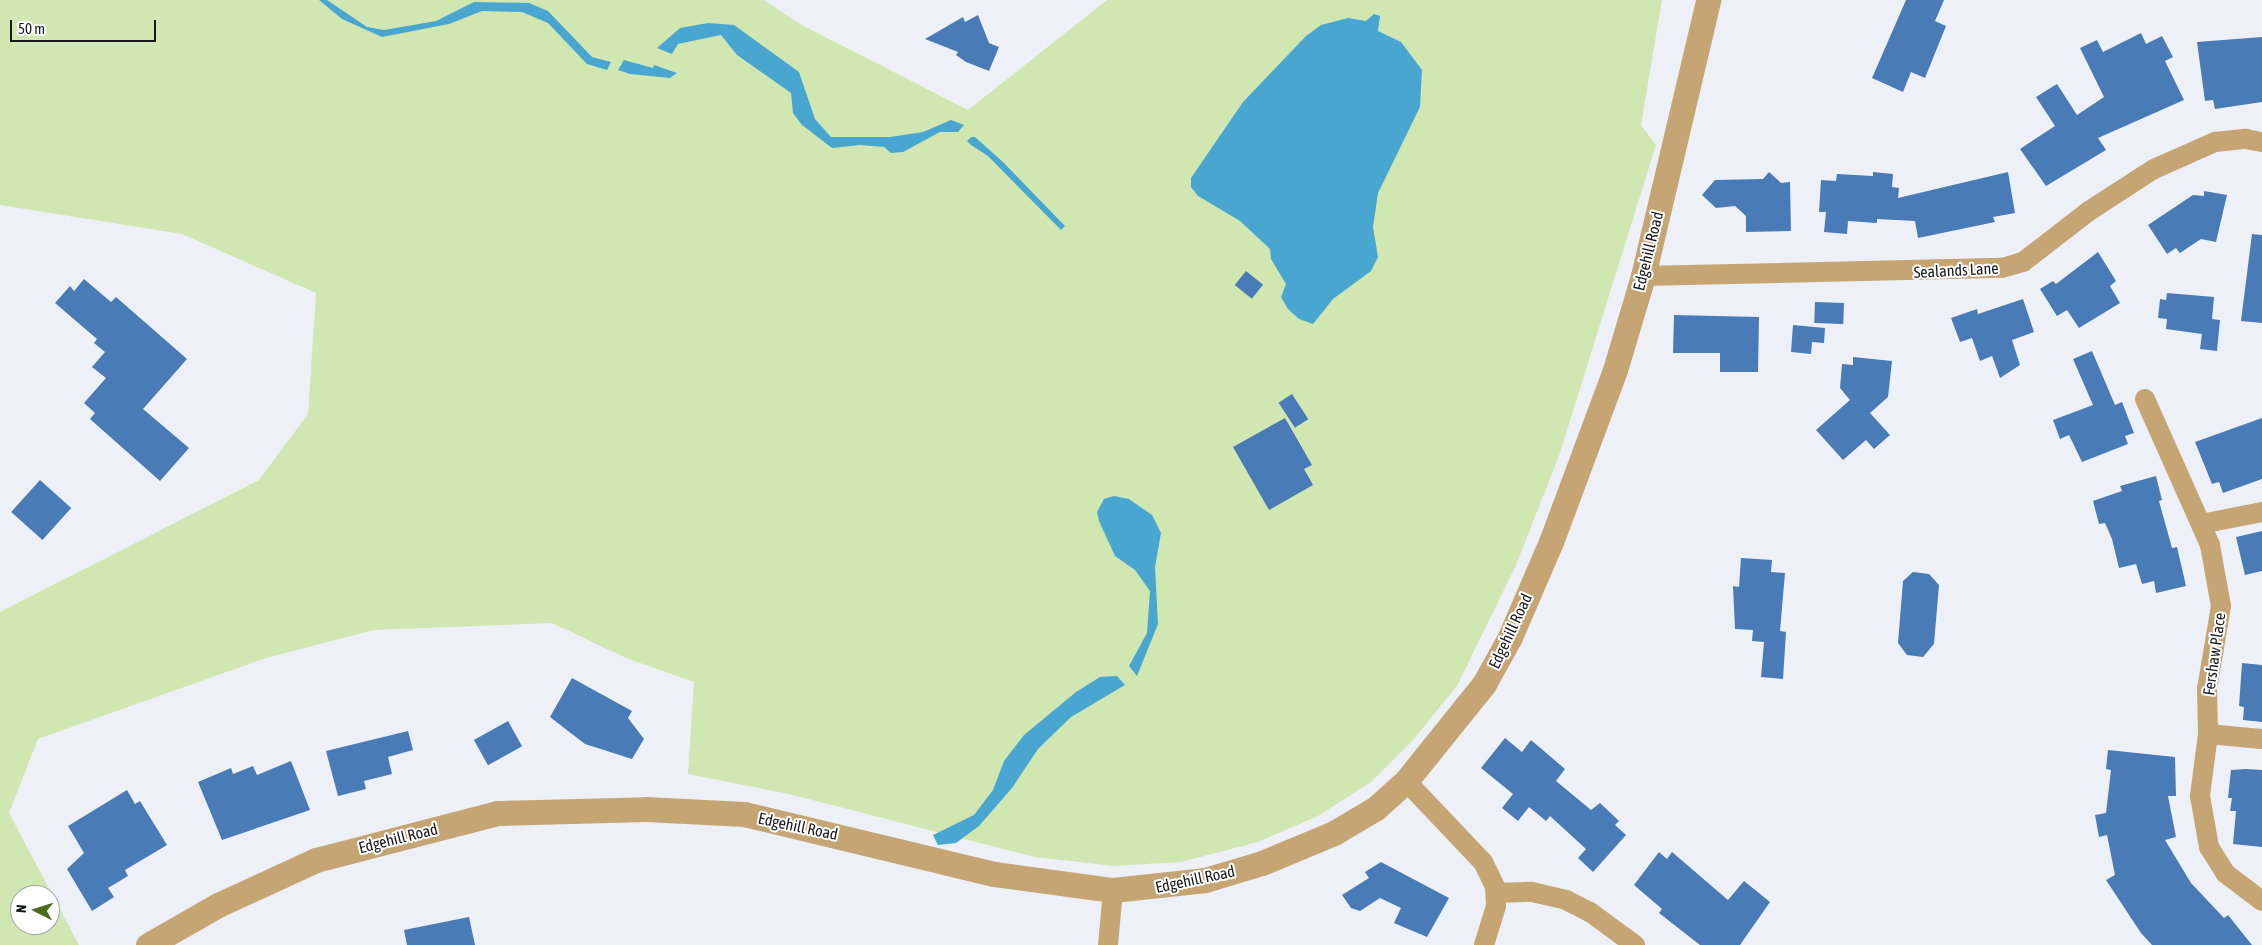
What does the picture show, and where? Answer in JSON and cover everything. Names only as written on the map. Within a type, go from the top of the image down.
[{"type":"street","name":"Edgehill Road","points":[[148,945],[218,905],[316,860],[498,813],[646,809],[744,814],[994,874],[1113,890],[1205,880],[1262,863],[1334,834],[1376,808],[1406,782],[1484,684],[1510,637],[1551,542],[1615,370],[1643,276],[1708,0]]},
{"type":"street","name":"Sealands Lane","points":[[1643,276],[2002,268],[2023,262],[2089,211],[2154,169],[2215,142],[2246,139],[2262,142]]},
{"type":"street","name":"Fershaw Place","points":[[2145,398],[2210,545],[2221,606],[2206,689],[2208,734],[2200,796],[2209,847],[2225,873],[2262,901]]},
{"type":"street","points":[[2201,524],[2262,512]]},
{"type":"street","points":[[2208,734],[2262,740]]},
{"type":"street","points":[[1406,782],[1483,862],[1496,893],[1496,906],[1484,945]]},
{"type":"street","points":[[1108,945],[1113,890]]},
{"type":"street","points":[[1496,893],[1532,892],[1566,900],[1590,912],[1635,945]]},
{"type":"green space","points":[[0,0],[764,0],[800,24],[968,110],[1107,0],[1662,0],[1641,125],[1656,145],[1559,456],[1516,565],[1457,686],[1413,740],[1371,782],[1318,816],[1258,842],[1181,862],[1114,866],[1035,857],[789,794],[688,774],[694,682],[626,658],[552,623],[373,630],[263,659],[38,739],[9,813],[47,885],[10,885],[10,935],[60,935],[60,909],[79,945],[0,945],[0,612],[259,480],[308,414],[316,293],[182,234],[0,205]]},
{"type":"water","points":[[319,0],[327,0],[367,27],[384,30],[436,21],[474,2],[529,3],[548,11],[592,57],[611,62],[607,70],[587,64],[548,23],[522,12],[482,11],[449,24],[382,37],[342,19]]},
{"type":"water","points":[[1374,14],[1380,16],[1378,31],[1401,42],[1422,70],[1420,107],[1378,193],[1373,227],[1378,257],[1371,271],[1333,299],[1313,324],[1299,319],[1288,309],[1281,297],[1286,284],[1271,259],[1270,249],[1240,221],[1198,196],[1191,187],[1191,178],[1243,102],[1306,36],[1321,25],[1348,18],[1366,21]]},
{"type":"water","points":[[708,23],[734,25],[799,72],[815,119],[831,137],[890,137],[923,132],[951,120],[964,125],[958,132],[940,132],[903,152],[891,153],[884,147],[860,145],[832,148],[802,125],[793,113],[791,93],[737,55],[721,35],[678,44],[672,54],[657,48],[680,28]]},
{"type":"water","points":[[624,60],[653,68],[654,65],[677,73],[670,78],[630,74],[618,70]]},
{"type":"water","points":[[971,137],[975,137],[1003,162],[1065,226],[1061,230],[988,156],[971,145],[967,141]]},
{"type":"water","points":[[1114,496],[1129,499],[1152,515],[1161,533],[1155,567],[1158,624],[1137,676],[1129,666],[1147,633],[1150,591],[1135,570],[1115,556],[1099,521],[1097,512],[1104,499]]},
{"type":"water","points":[[1117,676],[1125,685],[1071,717],[1038,749],[1012,788],[979,826],[956,843],[938,845],[933,835],[974,815],[993,790],[1004,761],[1024,735],[1076,692],[1100,677]]},
{"type":"building","points":[[1906,0],[1944,0],[1935,21],[1946,26],[1925,78],[1911,72],[1903,92],[1872,78]]},
{"type":"building","points":[[978,15],[989,43],[999,47],[989,71],[966,62],[956,55],[958,52],[925,39],[963,17],[965,22]]},
{"type":"building","points":[[2141,33],[2146,44],[2162,36],[2173,57],[2165,61],[2184,100],[2098,138],[2106,150],[2046,186],[2020,149],[2055,126],[2036,97],[2057,84],[2077,115],[2104,97],[2080,48],[2097,40],[2103,52]]},
{"type":"building","points":[[2262,37],[2262,102],[2215,109],[2213,100],[2205,101],[2197,42]]},
{"type":"building","points":[[1769,172],[1781,183],[1790,182],[1791,231],[1746,232],[1746,216],[1735,206],[1716,208],[1702,195],[1715,180],[1763,179]]},
{"type":"building","points":[[1873,172],[1893,174],[1892,187],[1899,188],[1898,198],[2008,172],[2015,213],[1993,217],[1995,222],[1918,238],[1915,221],[1877,219],[1877,223],[1848,221],[1847,234],[1824,232],[1826,212],[1819,212],[1821,180],[1836,181],[1837,174],[1873,176]]},
{"type":"building","points":[[2204,191],[2227,195],[2216,242],[2201,239],[2180,253],[2176,248],[2167,254],[2148,225],[2193,195],[2204,196]]},
{"type":"building","points":[[2252,234],[2262,235],[2262,323],[2241,321]]},
{"type":"building","points":[[2098,252],[2116,281],[2110,286],[2120,303],[2079,328],[2067,310],[2057,316],[2040,289],[2053,281],[2056,284]]},
{"type":"building","points":[[1246,271],[1263,285],[1252,299],[1235,285]]},
{"type":"building","points":[[84,279],[111,302],[116,297],[187,359],[143,409],[189,448],[160,481],[90,419],[95,413],[84,403],[106,378],[92,367],[105,352],[94,343],[97,339],[55,303],[70,286],[74,291]]},
{"type":"building","points":[[2167,293],[2214,297],[2212,319],[2220,320],[2217,351],[2200,349],[2202,334],[2166,329],[2167,319],[2158,318],[2160,299],[2166,300]]},
{"type":"building","points":[[2023,299],[2034,332],[2012,340],[2020,365],[2000,378],[1992,356],[1980,361],[1972,338],[1960,342],[1951,318],[1977,309],[1978,314]]},
{"type":"building","points":[[1815,302],[1844,303],[1843,324],[1814,323]]},
{"type":"building","points":[[1674,315],[1759,317],[1758,372],[1720,372],[1720,353],[1673,353]]},
{"type":"building","points":[[1793,325],[1825,328],[1824,343],[1812,342],[1811,354],[1791,352]]},
{"type":"building","points":[[2092,351],[2115,405],[2122,402],[2134,433],[2125,436],[2128,444],[2082,462],[2069,435],[2060,439],[2053,420],[2093,405],[2073,359]]},
{"type":"building","points":[[1853,357],[1892,361],[1888,397],[1870,413],[1890,435],[1874,449],[1866,440],[1843,460],[1816,430],[1850,400],[1840,388],[1842,364],[1853,365]]},
{"type":"building","points":[[1292,394],[1308,419],[1295,428],[1279,403]]},
{"type":"building","points":[[1285,418],[1312,465],[1304,469],[1313,485],[1269,510],[1233,447]]},
{"type":"building","points":[[2262,418],[2262,479],[2223,493],[2219,482],[2212,484],[2195,442]]},
{"type":"building","points":[[2156,476],[2162,500],[2159,501],[2172,548],[2177,547],[2186,586],[2156,593],[2154,581],[2142,584],[2136,564],[2119,568],[2112,539],[2105,523],[2099,524],[2093,501],[2122,491],[2120,486]]},
{"type":"building","points":[[40,480],[71,508],[42,540],[11,512]]},
{"type":"building","points":[[2262,531],[2262,571],[2245,575],[2236,537]]},
{"type":"building","points":[[1741,558],[1772,560],[1771,572],[1785,573],[1780,631],[1786,632],[1783,679],[1761,677],[1764,642],[1752,641],[1753,630],[1735,629],[1733,586],[1739,587]]},
{"type":"building","points":[[1913,572],[1929,574],[1939,585],[1934,644],[1923,657],[1907,655],[1898,643],[1903,581]]},
{"type":"building","points":[[2242,663],[2262,665],[2262,722],[2243,720],[2244,707],[2239,706]]},
{"type":"building","points":[[572,678],[632,711],[628,718],[644,739],[632,759],[585,744],[550,717]]},
{"type":"building","points":[[508,721],[522,746],[488,765],[474,740]]},
{"type":"building","points":[[408,731],[413,750],[388,757],[392,774],[364,781],[366,789],[338,796],[326,751]]},
{"type":"building","points":[[1505,738],[1522,752],[1531,740],[1565,769],[1556,781],[1591,810],[1600,803],[1619,821],[1615,825],[1626,835],[1593,872],[1578,858],[1586,849],[1550,816],[1546,821],[1529,807],[1518,821],[1502,808],[1513,794],[1481,768]]},
{"type":"building","points":[[2108,750],[2175,757],[2176,796],[2168,796],[2176,837],[2165,840],[2191,883],[2224,918],[2228,915],[2252,945],[2152,945],[2141,933],[2106,880],[2115,875],[2107,835],[2099,837],[2095,815],[2106,813],[2111,770],[2106,769]]},
{"type":"building","points":[[291,761],[310,810],[222,840],[198,782],[231,768],[233,774],[253,766],[257,775]]},
{"type":"building","points":[[2231,770],[2262,770],[2262,847],[2233,844],[2236,811],[2230,811],[2232,798],[2228,798]]},
{"type":"building","points":[[127,790],[135,804],[140,801],[167,845],[125,870],[128,876],[108,888],[114,897],[92,911],[67,869],[84,853],[68,826]]},
{"type":"building","points":[[1659,852],[1667,859],[1672,852],[1728,900],[1744,881],[1770,902],[1740,945],[1700,945],[1659,913],[1662,909],[1634,885]]},
{"type":"building","points":[[1381,862],[1449,898],[1427,937],[1394,923],[1401,908],[1380,898],[1360,911],[1351,908],[1342,895],[1369,878],[1365,872]]},
{"type":"building","points":[[469,917],[475,945],[407,945],[404,930]]}]
